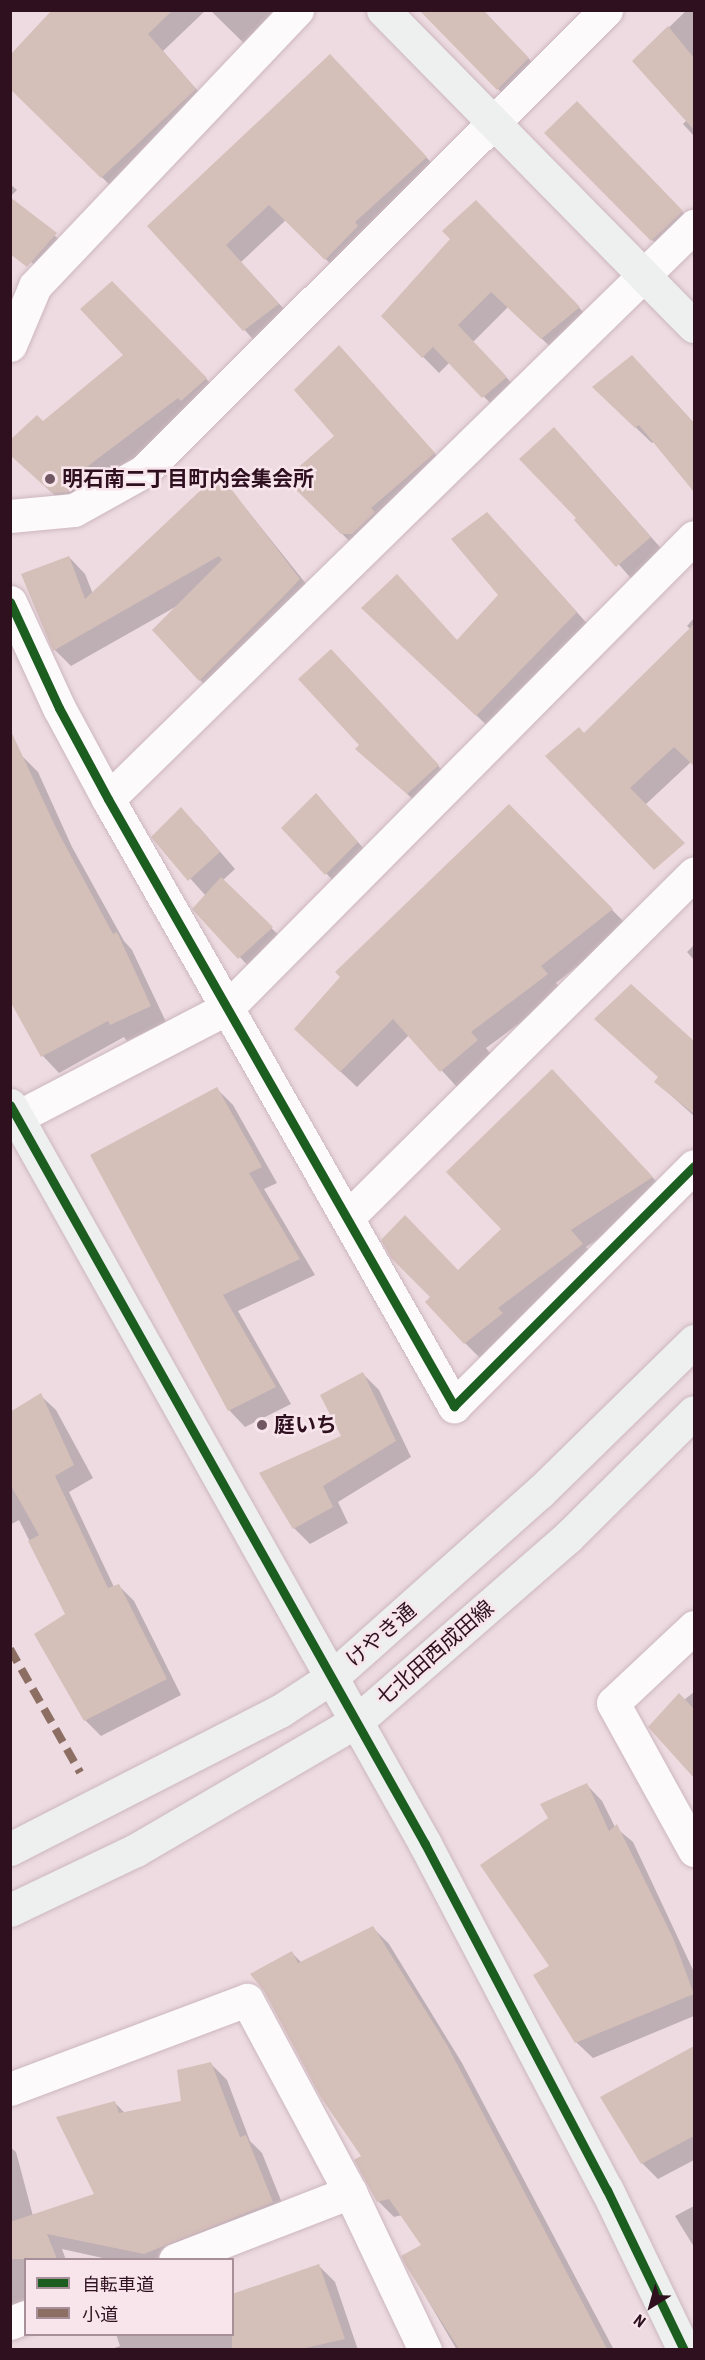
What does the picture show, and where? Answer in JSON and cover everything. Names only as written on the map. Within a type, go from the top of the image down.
[{"type":"street","points":[[10,345],[35,286],[297,10]]},
{"type":"street","points":[[383,10],[694,327]]},
{"type":"street","points":[[10,516],[74,510],[144,471],[606,10]]},
{"type":"street","points":[[108,799],[694,226]]},
{"type":"street","points":[[684,2349],[607,2190],[357,1721],[13,1114],[227,1008],[694,537]]},
{"type":"street","points":[[10,602],[59,708],[108,799],[454,1406],[694,1166]]},
{"type":"street","points":[[347,1218],[694,873]]},
{"type":"street","name":"けやき通","points":[[10,1849],[280,1712],[332,1677],[540,1492],[694,1341]]},
{"type":"street","name":"七北田西成田線","points":[[10,1910],[136,1850],[357,1721],[568,1537],[694,1412]]},
{"type":"street","points":[[694,1627],[613,1703],[694,1850]]},
{"type":"street","points":[[10,2089],[247,2000],[350,2192],[425,2349]]},
{"type":"street","points":[[178,2258],[350,2192]]},
{"type":"building","points":[[52,10],[173,10],[148,34],[196,89],[101,178],[10,89],[10,55]]},
{"type":"building","points":[[419,10],[483,10],[529,58],[497,90]]},
{"type":"building","points":[[668,26],[694,58],[694,130],[632,61]]},
{"type":"building","points":[[330,54],[427,157],[355,222],[358,226],[325,260],[269,205],[226,245],[279,304],[243,331],[147,226]]},
{"type":"building","points":[[577,101],[683,211],[651,241],[544,133]]},
{"type":"building","points":[[10,197],[57,233],[27,267],[10,254]]},
{"type":"building","points":[[476,200],[580,307],[541,339],[491,292],[458,325],[507,377],[482,398],[433,347],[422,358],[381,316],[450,239],[442,231]]},
{"type":"building","points":[[112,281],[207,378],[181,401],[178,398],[88,466],[98,475],[68,492],[52,493],[10,455],[10,440],[37,415],[43,421],[123,355],[80,309]]},
{"type":"building","points":[[339,345],[435,453],[371,508],[375,512],[352,534],[341,534],[285,479],[334,436],[294,390]]},
{"type":"building","points":[[632,355],[694,423],[694,492],[639,425],[635,428],[592,387]]},
{"type":"building","points":[[554,427],[651,537],[616,567],[574,520],[576,518],[519,459]]},
{"type":"building","points":[[219,473],[300,579],[199,681],[152,630],[222,560],[219,556],[53,651],[21,574],[69,556],[85,599]]},
{"type":"building","points":[[487,512],[577,612],[476,716],[361,608],[397,574],[457,640],[498,595],[451,539]]},
{"type":"building","points":[[694,624],[694,766],[674,747],[630,788],[685,843],[654,870],[545,756],[579,727],[584,733]]},
{"type":"building","points":[[331,649],[439,765],[407,794],[355,749],[359,745],[298,679]]},
{"type":"building","points":[[10,729],[57,830],[113,934],[117,932],[151,1006],[110,1025],[108,1021],[41,1057],[10,1001]]},
{"type":"building","points":[[316,793],[358,842],[325,875],[281,828]]},
{"type":"building","points":[[509,804],[613,909],[541,966],[548,974],[471,1032],[478,1040],[440,1072],[393,1019],[340,1072],[294,1029],[340,977],[335,972]]},
{"type":"building","points":[[181,807],[220,852],[188,881],[151,837]]},
{"type":"building","points":[[221,877],[273,927],[238,959],[192,909]]},
{"type":"building","points":[[631,984],[694,1041],[694,1114],[654,1082],[658,1077],[594,1019]]},
{"type":"building","points":[[552,1069],[653,1177],[571,1230],[583,1244],[498,1308],[503,1313],[464,1344],[425,1302],[430,1297],[391,1258],[381,1240],[405,1215],[458,1270],[501,1229],[446,1172]]},
{"type":"building","points":[[217,1087],[262,1167],[249,1173],[300,1259],[223,1295],[276,1387],[228,1411],[90,1155]]},
{"type":"building","points":[[363,1372],[396,1441],[323,1486],[333,1507],[293,1529],[259,1473],[341,1436],[320,1395]]},
{"type":"building","points":[[41,1393],[74,1465],[55,1476],[108,1588],[119,1584],[167,1679],[84,1721],[34,1634],[65,1614],[28,1541],[39,1535],[10,1484],[10,1412]]},
{"type":"building","points":[[679,1693],[694,1709],[694,1778],[648,1727]]},
{"type":"building","points":[[587,1783],[609,1831],[617,1824],[673,1938],[694,1994],[575,2043],[533,1975],[549,1966],[480,1865],[548,1818],[540,1804]]},
{"type":"building","points":[[373,1926],[447,2045],[607,2349],[459,2349],[406,2266],[401,2256],[421,2245],[389,2199],[377,2202],[354,2160],[361,2156],[320,2096],[264,1991],[250,1974],[292,1951],[298,1963]]},
{"type":"building","points":[[694,2046],[694,2136],[641,2164],[600,2097]]},
{"type":"building","points":[[211,2062],[240,2137],[246,2135],[273,2202],[144,2254],[47,2234],[57,2258],[10,2259],[10,2222],[94,2194],[56,2117],[115,2101],[119,2113],[181,2101],[177,2070]]},
{"type":"building","points":[[319,2264],[345,2339],[301,2349],[232,2349],[234,2293]]},
{"type":"marked path","points":[[10,1649],[80,1772]]},
{"type":"cycle path","points":[[10,602],[59,708],[108,799],[454,1406],[694,1166]]},
{"type":"cycle path","points":[[10,1105],[425,1844],[607,2190],[684,2350]]},
{"type":"place","name":"明石南二丁目町内会集会所","points":[[50,479]]},
{"type":"place","name":"庭いち","points":[[262,1425]]}]
